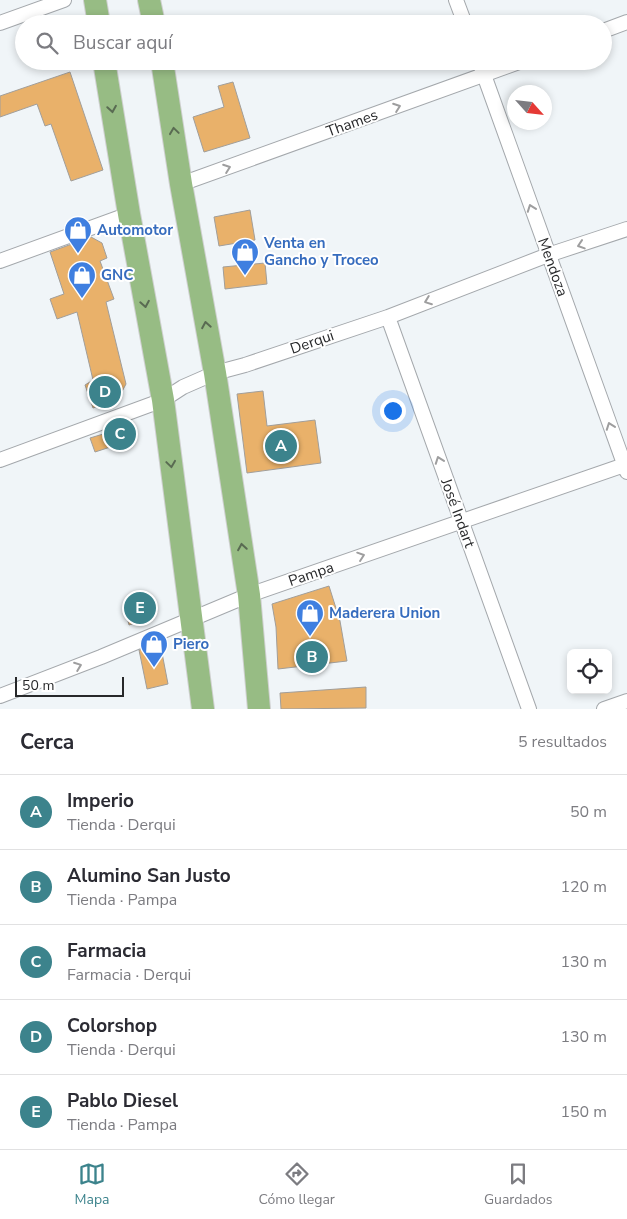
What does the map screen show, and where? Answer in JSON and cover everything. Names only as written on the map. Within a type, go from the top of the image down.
[{"type":"highway","points":[[95,0],[98,15]]},
{"type":"highway","points":[[149,0],[152,15]]},
{"type":"highway","points":[[105,70],[128,214],[163,400],[203,709]]},
{"type":"highway","points":[[163,70],[181,184],[215,373],[249,595],[259,709]]},
{"type":"street","points":[[22,15],[64,0]]},
{"type":"street","points":[[456,0],[462,15]]},
{"type":"street","points":[[0,23],[15,18]]},
{"type":"street","points":[[612,28],[627,22]]},
{"type":"street","name":"Mendoza","points":[[482,70],[626,467]]},
{"type":"street","name":"Thames","points":[[181,184],[498,70]]},
{"type":"street","points":[[0,261],[128,214]]},
{"type":"street","name":"Derqui","points":[[0,460],[163,400],[184,387],[215,373],[245,365],[388,317],[548,255],[627,229]]},
{"type":"street","name":"José Indart","points":[[388,317],[529,709]]},
{"type":"street","name":"Pampa","points":[[0,696],[192,620],[206,612],[249,595],[626,467]]},
{"type":"street","points":[[604,709],[627,701]]},
{"type":"building","points":[[70,72],[103,170],[71,181],[51,124],[45,126],[37,104],[0,117],[0,96]]},
{"type":"building","points":[[233,82],[250,138],[204,152],[193,117],[224,107],[218,86]]},
{"type":"building","points":[[250,210],[255,240],[219,246],[214,217]]},
{"type":"building","points":[[91,237],[102,243],[107,258],[100,261],[114,299],[106,302],[126,384],[118,399],[93,408],[85,385],[93,380],[77,312],[57,319],[50,299],[64,294],[50,252]]},
{"type":"building","name":"Venta en Gancho y Troceo","points":[[265,263],[267,284],[225,289],[223,267]]},
{"type":"building","points":[[263,391],[267,426],[315,420],[321,463],[247,473],[237,394]]},
{"type":"building","points":[[123,428],[130,432],[132,440],[95,452],[90,438]]},
{"type":"building","points":[[329,586],[340,621],[347,661],[278,669],[276,627],[272,604]]},
{"type":"building","points":[[153,597],[157,612],[151,618],[129,625],[124,605]]},
{"type":"building","name":"Piero","points":[[151,647],[162,653],[168,684],[147,689],[139,650]]},
{"type":"building","points":[[366,687],[366,708],[281,709],[280,693]]},
{"type":"place","name":"Automotor","points":[[78,254]]},
{"type":"place","name":"Venta en Gancho y Troceo","points":[[245,276]]},
{"type":"place","name":"GNC","points":[[82,299]]},
{"type":"place","name":"Colorshop","points":[[105,392]]},
{"type":"place","name":"Farmacia","points":[[120,434]]},
{"type":"place","name":"Imperio","points":[[281,446]]},
{"type":"place","name":"Pablo Diesel","points":[[140,608]]},
{"type":"place","name":"Maderera Union","points":[[310,637]]},
{"type":"place","name":"Alumino San Justo","points":[[312,657]]},
{"type":"place","name":"Piero","points":[[154,668]]}]
